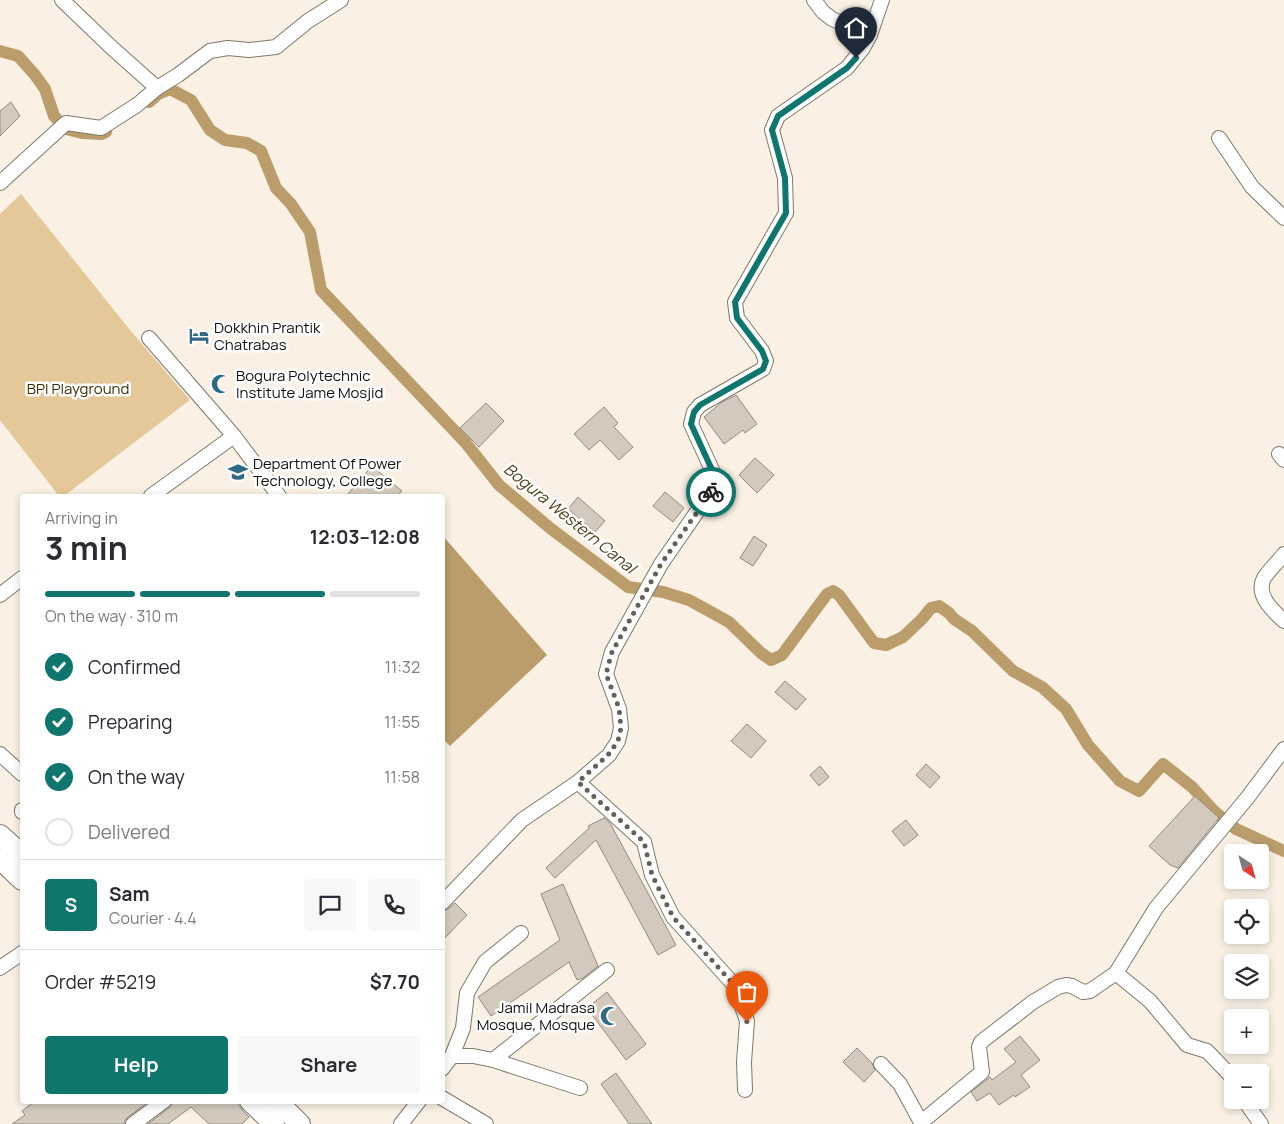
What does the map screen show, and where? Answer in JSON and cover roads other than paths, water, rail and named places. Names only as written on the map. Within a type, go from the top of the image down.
[{"type":"highway","points":[[0,835],[20,853]]},
{"type":"highway","points":[[0,859],[20,878]]},
{"type":"highway","points":[[253,1104],[274,1124]]},
{"type":"highway","points":[[280,1104],[300,1124]]},
{"type":"street","points":[[62,0],[111,47],[158,88]]},
{"type":"street","points":[[0,183],[66,123],[101,128],[137,105],[210,52],[228,48],[249,50],[276,47],[308,21],[340,0]]},
{"type":"street","points":[[814,0],[823,12],[832,19],[870,35]]},
{"type":"street","points":[[445,900],[522,820],[578,782],[608,755],[618,741],[621,728],[619,708],[606,674],[612,652],[661,564],[710,493],[714,482],[713,472],[691,424],[694,412],[700,405],[763,369],[766,361],[762,351],[737,318],[735,302],[786,213],[785,178],[772,130],[778,116],[847,68],[864,48],[882,0]]},
{"type":"street","points":[[1218,138],[1252,187],[1284,218]]},
{"type":"street","points":[[150,338],[234,436],[278,494]]},
{"type":"street","points":[[154,494],[234,436]]},
{"type":"street","points":[[1284,554],[1264,578],[1261,587],[1262,595],[1284,621]]},
{"type":"street","points":[[0,594],[20,579]]},
{"type":"street","points":[[881,1064],[900,1084],[922,1124],[924,1120],[982,1072],[979,1047],[981,1042],[1033,1002],[1058,987],[1072,986],[1083,992],[1090,991],[1101,985],[1116,973],[1156,908],[1284,749]]},
{"type":"street","points":[[0,754],[20,772]]},
{"type":"street","points":[[578,782],[644,842],[652,875],[673,917],[735,986],[747,1022],[744,1062],[745,1090]]},
{"type":"street","points":[[445,1065],[452,1056],[463,1028],[467,993],[485,962],[521,933]]},
{"type":"street","points":[[0,968],[20,954]]},
{"type":"street","points":[[493,1060],[607,970]]},
{"type":"street","points":[[1116,973],[1150,1001],[1187,1045],[1207,1051],[1224,1069]]},
{"type":"street","points":[[452,1056],[473,1056],[493,1060],[580,1088]]},
{"type":"street","points":[[445,1100],[486,1124]]},
{"type":"street","points":[[133,1124],[160,1104]]},
{"type":"street","points":[[401,1124],[417,1104]]},
{"type":"street","points":[[1250,1109],[1260,1124]]},
{"type":"waterway","name":"Bogura Western Canal","points":[[0,51],[18,56],[35,75],[45,89],[54,116],[66,129],[82,133],[102,134],[106,132]]},
{"type":"waterway","name":"Bogura Western Canal","points":[[149,102],[158,94],[170,89],[191,100],[210,130],[225,140],[247,143],[261,151],[276,188],[291,204],[310,232],[321,290],[465,442],[499,485],[550,528],[628,587],[663,592],[689,600],[729,622],[761,653],[771,660],[782,655],[827,594],[833,591],[839,595],[874,643],[886,645],[903,637],[931,608],[939,606],[972,631],[1013,671],[1042,687],[1066,709],[1088,745],[1120,781],[1139,791],[1163,764],[1192,787],[1215,812],[1236,829],[1284,851]]},
{"type":"place","name":"Dokkhin Prantik Chatrabas","points":[[199,336]]},
{"type":"place","name":"Bogura Polytechnic Institute Jame Mosjid","points":[[221,384]]},
{"type":"place","name":"Department Of Power Technology, College","points":[[238,472]]},
{"type":"place","name":"Jamil Madrasa Mosque, Mosque","points":[[610,1016]]},
{"type":"park label","name":"BPI Playground","points":[[78,388]]}]
